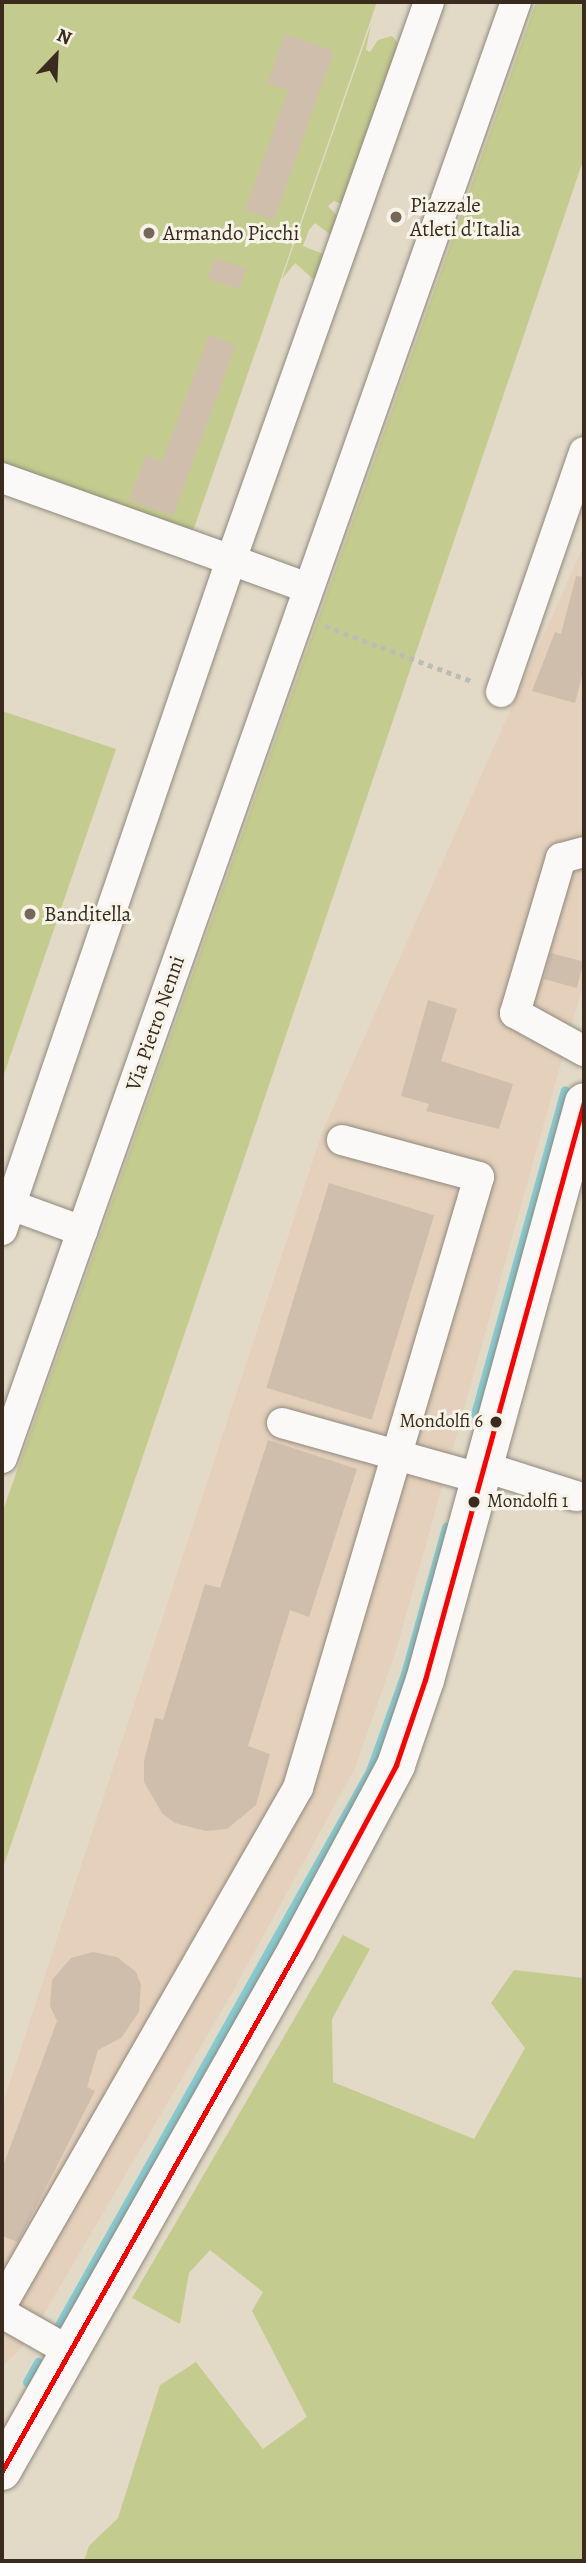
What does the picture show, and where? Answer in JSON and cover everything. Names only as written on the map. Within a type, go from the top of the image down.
[{"type":"main road","points":[[2,2472],[397,1765],[418,1705],[484,1473],[584,1102]]},
{"type":"street","points":[[82,1231],[6,1218],[231,560],[429,2]]},
{"type":"street","name":"Via Pietro Nenni","points":[[2,1458],[516,2]]},
{"type":"street","points":[[501,692],[580,449]]},
{"type":"street","points":[[2,478],[231,560],[303,602]]},
{"type":"street","points":[[584,852],[561,858],[515,1013],[584,1051]]},
{"type":"street","points":[[2,2304],[298,1788],[479,1177],[342,1140]]},
{"type":"street","points":[[282,1423],[396,1456],[484,1473],[576,1496]]},
{"type":"street","points":[[2,2313],[69,2351]]},
{"type":"path","points":[[303,602],[456,675]]},
{"type":"shaded area","points":[[584,545],[584,981],[396,1651],[355,1768],[232,1993],[28,2341],[2,2367],[2,2106],[323,1130]]},
{"type":"green space","name":"Armando Picchi","points":[[2,2],[377,2],[193,531],[2,465]]},
{"type":"green space","points":[[536,2],[584,2],[584,158],[2,1871],[2,1513]]},
{"type":"green space","points":[[371,24],[366,50],[370,52],[378,40],[392,36],[397,42],[397,67],[354,166],[351,208],[334,201],[328,206],[339,218],[331,235],[315,223],[309,230],[303,246],[328,256],[320,278],[312,278],[295,263],[282,279]]},
{"type":"green space","name":"Banditella","points":[[2,711],[116,749],[2,1080]]},
{"type":"green space","points":[[343,1935],[370,1949],[332,2019],[333,2082],[474,2139],[525,2048],[491,2003],[514,1970],[584,1978],[584,2561],[84,2561],[89,2546],[118,2518],[160,2385],[196,2362],[263,2449],[307,2417],[252,2311],[263,2292],[210,2250],[189,2273],[180,2324],[132,2298]]},
{"type":"building","points":[[285,34],[334,51],[274,220],[245,210],[288,90],[267,83]]},
{"type":"building","points":[[215,258],[246,268],[240,289],[208,279]]},
{"type":"building","points":[[209,335],[236,345],[173,516],[129,500],[146,455],[162,462]]},
{"type":"building","points":[[576,576],[584,577],[584,668],[575,703],[532,691],[555,632],[561,634]]},
{"type":"building","points":[[551,953],[584,962],[577,988],[544,979]]},
{"type":"building","points":[[428,1000],[457,1009],[441,1061],[513,1084],[499,1129],[426,1111],[429,1104],[401,1096]]},
{"type":"building","points":[[329,1183],[434,1215],[372,1420],[266,1388]]},
{"type":"building","points":[[268,1440],[357,1469],[309,1617],[290,1610],[248,1746],[270,1754],[256,1805],[227,1829],[206,1831],[175,1823],[162,1813],[144,1782],[144,1761],[155,1718],[163,1720],[205,1584],[220,1588]]},
{"type":"building","points":[[93,1952],[117,1957],[136,1972],[141,1985],[139,2012],[121,2038],[98,2050],[87,2087],[95,2091],[18,2242],[2,2236],[2,2169],[57,2021],[50,2006],[52,1980],[71,1958]]},
{"type":"waterway","points":[[475,1414],[565,1090]]},
{"type":"waterway","points":[[59,2325],[370,1771],[405,1674],[446,1527]]},
{"type":"waterway","points":[[27,2382],[38,2362]]},
{"type":"transit line","points":[[2,2471],[297,1950],[396,1765],[425,1680],[584,1102]]},
{"type":"place","name":"Piazzale Atleti d'Italia","points":[[396,217]]},
{"type":"place","name":"Armando Picchi","points":[[149,233]]},
{"type":"place","name":"Banditella","points":[[30,914]]},
{"type":"place","name":"Mondolfi 6","points":[[496,1422]]},
{"type":"place","name":"Mondolfi 1","points":[[474,1502]]}]
